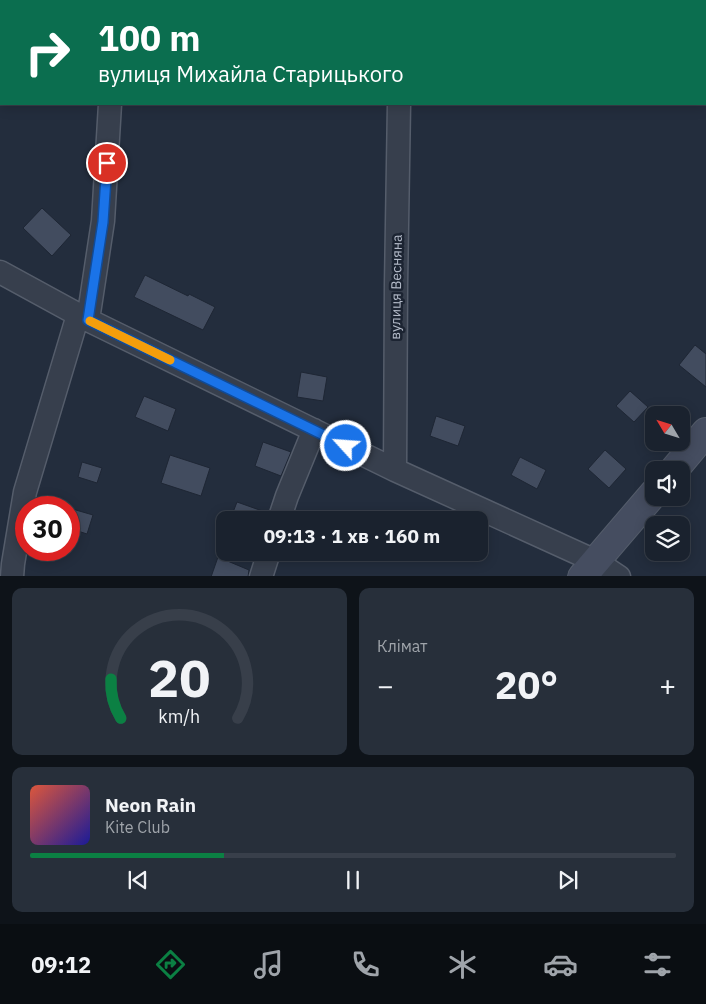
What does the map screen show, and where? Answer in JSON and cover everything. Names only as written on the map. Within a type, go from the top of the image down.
[{"type":"street","points":[[9,561],[25,492],[83,317],[103,222],[110,105]]},
{"type":"street","name":"вулиця Весняна","points":[[395,470],[399,105]]},
{"type":"street","points":[[0,272],[83,317],[395,470],[588,569],[619,576]]},
{"type":"street","points":[[282,511],[314,430]]},
{"type":"street","points":[[682,461],[706,432]]},
{"type":"street","points":[[588,569],[645,503]]},
{"type":"street","points":[[261,576],[266,561]]},
{"type":"building","points":[[42,208],[71,235],[52,256],[23,228]]},
{"type":"building","points":[[145,275],[215,307],[203,330],[134,297]]},
{"type":"building","points":[[695,345],[706,354],[706,387],[679,365]]},
{"type":"building","points":[[301,372],[327,377],[323,401],[297,397]]},
{"type":"building","points":[[630,391],[647,406],[634,422],[616,406]]},
{"type":"building","points":[[144,396],[176,409],[168,431],[135,417]]},
{"type":"building","points":[[436,416],[465,426],[458,446],[430,436]]},
{"type":"building","points":[[263,442],[291,452],[281,476],[255,466]]},
{"type":"building","points":[[605,450],[626,469],[609,488],[588,469]]},
{"type":"building","points":[[170,455],[210,468],[201,496],[161,483]]},
{"type":"building","points":[[520,457],[546,470],[537,489],[511,475]]},
{"type":"building","points":[[82,462],[102,468],[97,483],[78,477]]},
{"type":"building","points":[[237,502],[262,511],[234,511]]},
{"type":"building","points":[[80,511],[93,515],[87,534],[80,532]]},
{"type":"building","points":[[217,561],[228,561],[249,570],[248,576],[211,576]]},
{"type":"slow traffic","points":[[90,321],[170,360]]},
{"type":"route","points":[[107,163],[103,222],[88,320],[346,446]]}]
